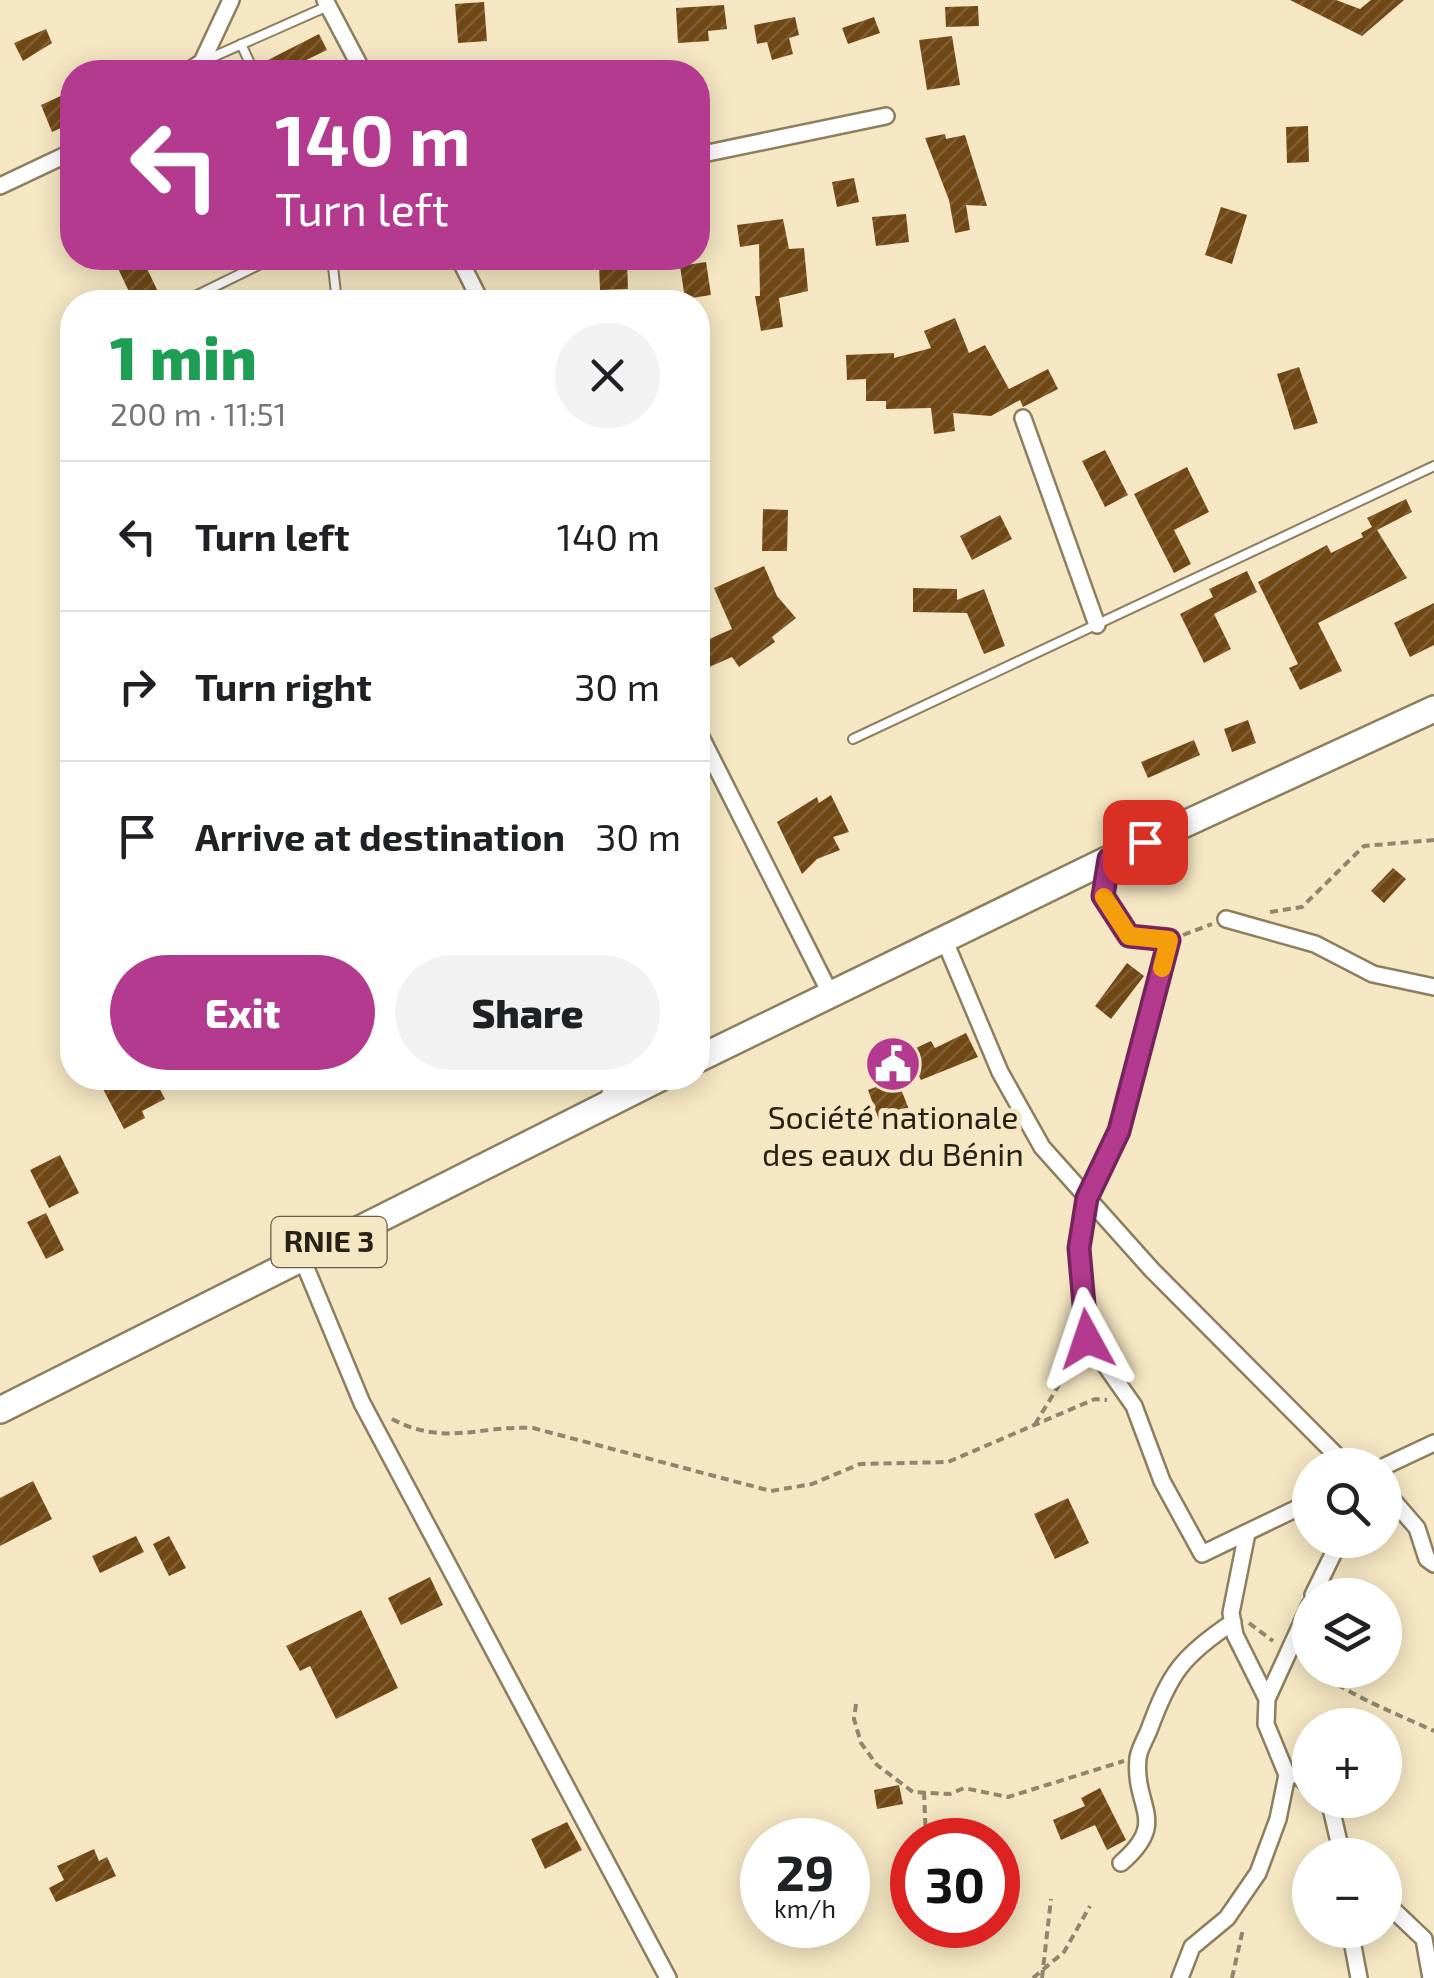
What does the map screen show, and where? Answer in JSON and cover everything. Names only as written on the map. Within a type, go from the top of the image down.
[{"type":"highway","points":[[710,1053],[1109,859],[1434,709]]},
{"type":"highway","name":"RNIE 3","points":[[0,1410],[636,1090]]},
{"type":"street","points":[[203,60],[231,0]]},
{"type":"street","points":[[326,3],[357,60]]},
{"type":"street","points":[[710,152],[886,116]]},
{"type":"street","points":[[0,186],[60,158]]},
{"type":"street","points":[[1023,418],[1097,625]]},
{"type":"street","points":[[710,755],[830,993]]},
{"type":"street","points":[[1109,859],[1103,896],[1129,936],[1169,940],[1119,1131],[1087,1198],[1079,1248],[1087,1339],[1132,1402],[1162,1481],[1202,1554],[1292,1511]]},
{"type":"street","points":[[1226,919],[1315,944],[1373,974],[1434,988]]},
{"type":"street","points":[[944,939],[1000,1072],[1042,1146],[1258,1382],[1328,1448]]},
{"type":"street","points":[[301,1256],[362,1403],[668,1978]]},
{"type":"street","points":[[1402,1458],[1434,1443]]},
{"type":"street","points":[[1402,1511],[1417,1528],[1426,1560],[1434,1564]]},
{"type":"street","points":[[1247,1533],[1232,1618],[1267,1699]]},
{"type":"street","points":[[1120,1863],[1140,1847],[1150,1821],[1138,1757],[1168,1680],[1232,1618]]},
{"type":"street","points":[[1180,1978],[1192,1948],[1226,1918],[1258,1873],[1278,1819],[1287,1775],[1266,1724],[1267,1699],[1292,1640]]},
{"type":"street","points":[[1287,1775],[1292,1775]]},
{"type":"street","points":[[1402,1918],[1424,1939],[1431,1978]]},
{"type":"street","points":[[1353,1948],[1359,1978]]},
{"type":"lane","points":[[206,60],[326,3]]},
{"type":"lane","points":[[240,44],[248,60]]},
{"type":"lane","points":[[207,290],[248,270]]},
{"type":"lane","points":[[853,740],[1434,466]]},
{"type":"lane","points":[[601,1107],[607,1090]]},
{"type":"path","points":[[1264,913],[1302,907],[1364,846],[1434,840]]},
{"type":"path","points":[[1169,940],[1226,919]]},
{"type":"path","points":[[1035,1424],[1087,1339]]},
{"type":"path","points":[[362,1403],[410,1429],[472,1436],[502,1426],[533,1428],[771,1491],[812,1484],[860,1464],[948,1462],[1095,1400],[1132,1402]]},
{"type":"path","points":[[1232,1618],[1259,1628],[1286,1652]]},
{"type":"path","points":[[1340,1688],[1352,1697],[1376,1703],[1434,1732]]},
{"type":"path","points":[[856,1704],[854,1719],[861,1743],[877,1766],[913,1792],[950,1794],[964,1788],[1008,1797],[1138,1757]]},
{"type":"path","points":[[924,1792],[925,1818]]},
{"type":"path","points":[[1042,1978],[1051,1899]]},
{"type":"path","points":[[1232,1978],[1244,1917],[1240,1900]]},
{"type":"path","points":[[1033,1978],[1064,1952],[1090,1906]]},
{"type":"building","points":[[1290,0],[1336,0],[1360,9],[1371,0],[1404,0],[1362,36]]},
{"type":"building","points":[[484,2],[487,41],[458,43],[455,4]]},
{"type":"building","points":[[724,5],[727,29],[708,31],[709,41],[678,43],[676,8]]},
{"type":"building","points":[[978,6],[979,26],[946,27],[945,7]]},
{"type":"building","points":[[795,17],[799,35],[789,38],[793,54],[772,60],[767,42],[757,44],[754,25]]},
{"type":"building","points":[[874,17],[880,33],[848,44],[842,28]]},
{"type":"building","points":[[46,29],[52,43],[23,61],[14,43]]},
{"type":"building","points":[[319,34],[327,50],[306,60],[268,60]]},
{"type":"building","points":[[952,36],[960,85],[927,90],[919,40]]},
{"type":"building","points":[[60,96],[60,128],[52,132],[41,105]]},
{"type":"building","points":[[1308,126],[1309,162],[1287,163],[1286,127]]},
{"type":"building","points":[[945,134],[946,139],[965,135],[987,206],[966,205],[970,230],[955,233],[949,200],[925,138]]},
{"type":"building","points":[[854,178],[859,202],[837,207],[832,182]]},
{"type":"building","points":[[1221,207],[1247,215],[1232,264],[1205,255]]},
{"type":"building","points":[[906,214],[909,242],[876,246],[872,217]]},
{"type":"building","points":[[783,219],[789,249],[804,248],[808,291],[779,298],[783,327],[761,331],[755,296],[760,296],[759,244],[740,247],[737,225]]},
{"type":"building","points":[[119,270],[148,270],[157,290],[128,290]]},
{"type":"building","points":[[599,270],[627,270],[628,289],[600,290]]},
{"type":"building","points":[[681,270],[707,270],[711,295],[710,290],[684,290]]},
{"type":"building","points":[[955,318],[969,353],[985,345],[1009,389],[1048,369],[1058,389],[1023,407],[1020,400],[991,416],[953,413],[955,431],[934,434],[931,408],[886,409],[886,401],[866,401],[866,379],[847,380],[846,355],[894,353],[894,358],[931,348],[924,331]]},
{"type":"building","points":[[1299,367],[1318,423],[1294,430],[1277,374]]},
{"type":"building","points":[[1105,450],[1128,495],[1105,507],[1082,461]]},
{"type":"building","points":[[1187,467],[1209,512],[1174,530],[1191,564],[1174,573],[1134,494]]},
{"type":"building","points":[[1406,499],[1412,512],[1377,530],[1407,578],[1318,623],[1342,671],[1300,690],[1289,668],[1298,664],[1258,582],[1327,545],[1331,553],[1363,537],[1361,533],[1372,527],[1367,518]]},
{"type":"building","points":[[763,509],[788,510],[787,551],[762,551]]},
{"type":"building","points":[[1000,515],[1012,539],[972,560],[960,536]]},
{"type":"building","points":[[764,566],[777,596],[796,618],[772,637],[775,642],[739,667],[732,657],[710,667],[710,639],[732,629],[714,588]]},
{"type":"building","points":[[1247,571],[1257,592],[1214,614],[1231,649],[1204,663],[1180,614],[1213,597],[1209,589]]},
{"type":"building","points":[[913,588],[957,589],[957,600],[984,589],[1005,646],[984,654],[967,613],[913,612]]},
{"type":"building","points":[[1434,603],[1434,645],[1410,657],[1394,623]]},
{"type":"building","points":[[1248,720],[1256,743],[1232,752],[1224,729]]},
{"type":"building","points":[[1194,740],[1200,755],[1148,778],[1141,762]]},
{"type":"building","points":[[831,795],[849,832],[833,837],[840,850],[817,859],[802,874],[777,822],[817,797],[819,803]]},
{"type":"building","points":[[1393,868],[1406,879],[1384,903],[1371,891]]},
{"type":"building","points":[[1127,963],[1144,976],[1111,1019],[1095,1006]]},
{"type":"building","points":[[966,1033],[978,1057],[921,1080],[907,1052],[931,1041],[935,1048]]},
{"type":"building","points":[[897,1079],[910,1112],[880,1123],[868,1090]]},
{"type":"building","points":[[104,1090],[160,1090],[165,1099],[142,1111],[145,1118],[124,1129]]},
{"type":"building","points":[[60,1155],[79,1193],[49,1208],[30,1170]]},
{"type":"building","points":[[46,1213],[64,1250],[46,1259],[27,1222]]},
{"type":"building","points":[[33,1481],[52,1519],[0,1546],[0,1498]]},
{"type":"building","points":[[1068,1498],[1089,1543],[1055,1559],[1034,1514]]},
{"type":"building","points":[[136,1536],[144,1552],[100,1573],[92,1556]]},
{"type":"building","points":[[169,1536],[186,1568],[169,1576],[153,1544]]},
{"type":"building","points":[[430,1577],[443,1605],[401,1625],[388,1598]]},
{"type":"building","points":[[361,1610],[398,1688],[336,1719],[310,1666],[300,1671],[286,1646]]},
{"type":"building","points":[[899,1785],[903,1804],[877,1809],[874,1790]]},
{"type":"building","points":[[1100,1788],[1126,1840],[1107,1850],[1095,1825],[1061,1840],[1053,1820],[1085,1806],[1081,1798]]},
{"type":"building","points":[[567,1822],[582,1850],[545,1869],[531,1839]]},
{"type":"building","points":[[94,1849],[99,1861],[107,1857],[116,1876],[56,1902],[49,1888],[64,1880],[57,1866]]},
{"type":"slow traffic","points":[[1104,897],[1129,936],[1169,940],[1162,968]]},
{"type":"place","name":"Société nationale des eaux du Bénin","points":[[893,1064]]},
{"type":"route","points":[[1087,1339],[1079,1248],[1087,1198],[1104,1170],[1119,1131],[1169,940],[1129,936],[1103,896],[1109,859],[1145,842]]}]
